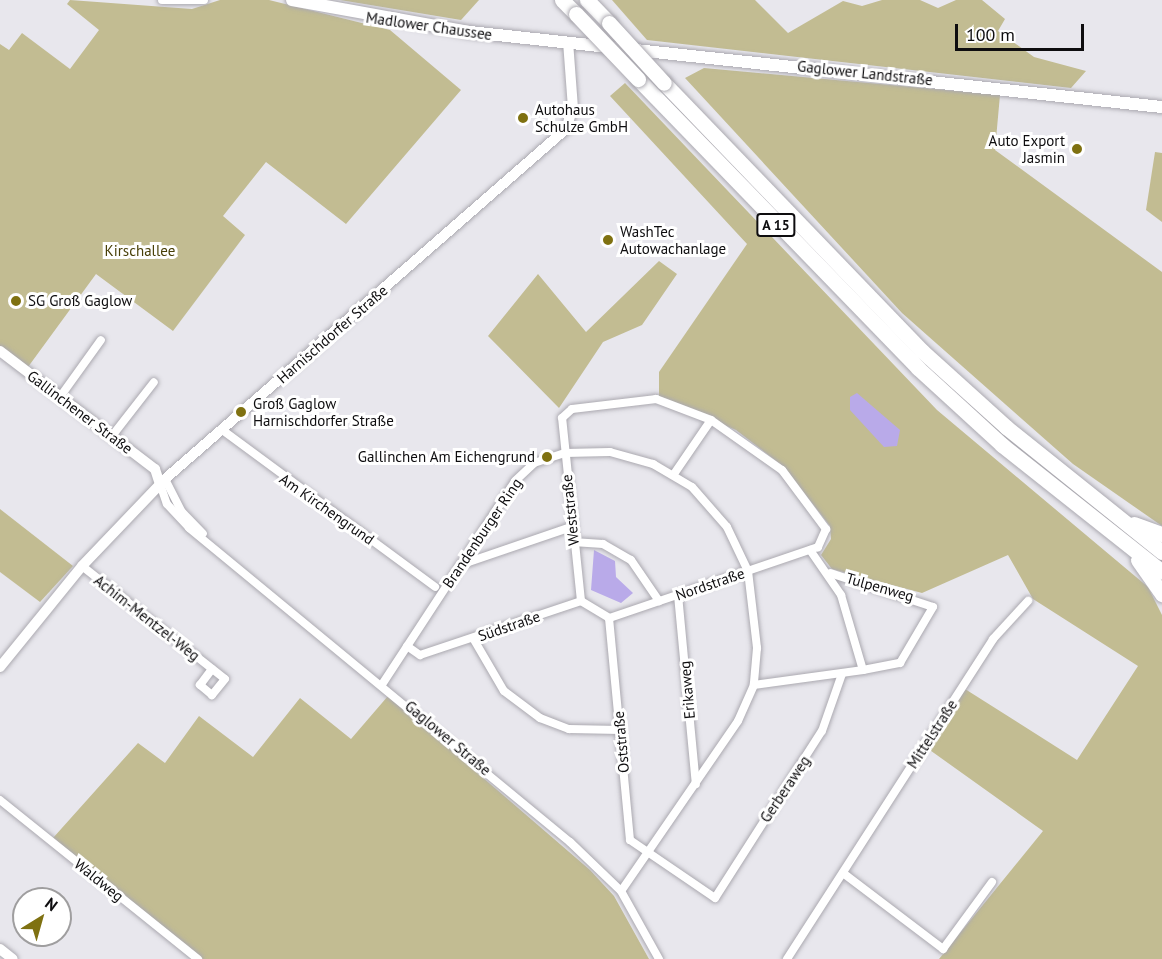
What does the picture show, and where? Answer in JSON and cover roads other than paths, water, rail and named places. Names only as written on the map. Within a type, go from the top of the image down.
[{"type":"highway","name":"A 15","points":[[562,0],[918,368],[1002,445],[1162,572]]},
{"type":"highway","name":"A 15","points":[[586,0],[922,351],[1162,552]]},
{"type":"highway","points":[[1119,518],[1162,534]]},
{"type":"highway","points":[[1130,547],[1162,594]]},
{"type":"main road","name":"Madlower Chaussee","points":[[292,0],[400,23],[568,42]]},
{"type":"main road","name":"Gaglower Landstraße","points":[[568,42],[1162,107]]},
{"type":"street","points":[[162,0],[204,0]]},
{"type":"street","name":"Harnischdorfer Straße","points":[[0,667],[82,566],[161,478],[221,429],[566,129],[573,108],[568,42]]},
{"type":"street","points":[[60,397],[101,340]]},
{"type":"street","name":"Gallinchener Straße","points":[[0,351],[112,436],[161,478]]},
{"type":"street","points":[[112,436],[154,382]]},
{"type":"street","name":"Weststraße","points":[[581,601],[573,542],[562,418],[572,409],[656,399],[711,420]]},
{"type":"street","points":[[674,474],[711,420],[782,470],[826,529],[823,542],[810,550]]},
{"type":"street","name":"Am Kirchengrund","points":[[221,429],[435,587]]},
{"type":"street","name":"Brandenburger Ring","points":[[383,683],[524,470],[565,453],[627,455],[674,474],[717,514],[747,572],[757,648],[754,685],[696,784],[649,855],[621,891]]},
{"type":"street","name":"Gaglower Straße","points":[[161,478],[182,512],[209,541],[383,683],[621,891],[659,959]]},
{"type":"street","points":[[460,565],[572,527]]},
{"type":"street","points":[[573,542],[603,544],[631,560],[659,601]]},
{"type":"street","name":"Nordstraße","points":[[609,618],[810,550]]},
{"type":"street","name":"Tulpenweg","points":[[810,550],[830,573],[850,615],[863,670]]},
{"type":"street","name":"Achim-Mentzel-Weg","points":[[82,566],[212,669]]},
{"type":"street","name":"Tulpenweg","points":[[754,685],[842,674],[900,663],[933,607],[830,573]]},
{"type":"street","name":"Erikaweg","points":[[678,595],[696,784]]},
{"type":"street","points":[[581,601],[609,618]]},
{"type":"street","name":"Südstraße","points":[[407,646],[420,655],[581,601]]},
{"type":"street","name":"Mittelstraße","points":[[787,959],[993,639],[1028,601]]},
{"type":"street","name":"Oststraße","points":[[609,618],[630,840],[715,898]]},
{"type":"street","points":[[472,638],[504,691],[540,718],[586,731],[620,730]]},
{"type":"street","name":"Gerberaweg","points":[[715,898],[822,732],[842,674]]},
{"type":"street","name":"Waldweg","points":[[0,800],[198,959]]},
{"type":"street","points":[[843,873],[943,949],[992,882]]},
{"type":"street","points":[[0,948],[13,959]]},
{"type":"place","name":"Autohaus Schulze GmbH","points":[[523,118]]},
{"type":"place","name":"Auto Export Jasmin","points":[[1077,149]]},
{"type":"place","name":"WashTec Autowachanlage","points":[[608,240]]},
{"type":"place","name":"SG Groß Gaglow","points":[[16,301]]},
{"type":"place","name":"Groß Gaglow Harnischdorfer Straße","points":[[241,412]]},
{"type":"place","name":"Gallinchen Am Eichengrund","points":[[547,457]]},
{"type":"park label","name":"Kirschallee","points":[[140,251]]}]
